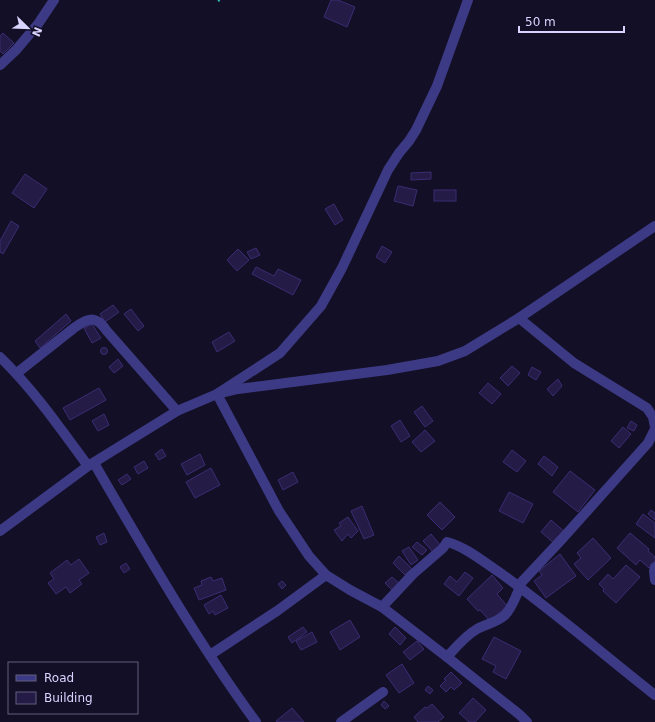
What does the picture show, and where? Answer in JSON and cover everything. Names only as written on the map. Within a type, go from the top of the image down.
[{"type":"street","points":[[0,65],[16,50],[38,24],[54,0]]},
{"type":"street","points":[[0,531],[91,464],[177,411],[217,394],[280,353],[320,306],[342,268],[388,170],[416,130],[437,86],[468,0]]},
{"type":"street","points":[[217,394],[254,387],[387,370],[438,361],[464,351],[519,318],[655,226]]},
{"type":"street","points":[[447,657],[476,629],[502,618],[506,614],[519,587],[648,443],[655,428],[653,417],[647,408],[574,363],[519,318]]},
{"type":"street","points":[[17,373],[74,328],[83,322],[92,319],[98,321],[177,411]]},
{"type":"street","points":[[0,357],[17,373],[91,464],[210,655],[256,722]]},
{"type":"street","points":[[217,394],[279,511],[309,556],[326,575],[382,607],[447,657],[527,722]]},
{"type":"street","points":[[382,607],[413,574],[443,548],[447,542],[452,543],[477,557],[519,587],[655,695]]},
{"type":"street","points":[[655,567],[655,580]]},
{"type":"street","points":[[210,655],[277,611],[326,575]]},
{"type":"street","points":[[341,722],[383,692]]},
{"type":"path","points":[[218,0],[222,2]]},
{"type":"building","points":[[331,0],[338,0],[355,7],[347,27],[324,17]]},
{"type":"building","points":[[3,33],[14,43],[3,54],[0,51],[0,36]]},
{"type":"building","points":[[431,172],[431,179],[411,180],[411,173]]},
{"type":"building","points":[[25,174],[47,189],[34,208],[12,193]]},
{"type":"building","points":[[398,186],[417,190],[413,206],[394,201]]},
{"type":"building","points":[[434,190],[456,190],[456,201],[434,201]]},
{"type":"building","points":[[334,204],[343,220],[335,225],[325,209]]},
{"type":"building","points":[[11,221],[19,226],[3,254],[0,252],[0,241]]},
{"type":"building","points":[[382,246],[392,252],[385,263],[376,257]]},
{"type":"building","points":[[256,248],[260,255],[251,259],[247,252]]},
{"type":"building","points":[[238,249],[249,260],[237,271],[227,260]]},
{"type":"building","points":[[256,267],[274,276],[278,269],[301,280],[293,295],[252,274]]},
{"type":"building","points":[[113,305],[119,312],[105,322],[100,314]]},
{"type":"building","points":[[131,309],[144,326],[138,331],[124,314]]},
{"type":"building","points":[[66,314],[71,321],[40,348],[35,341]]},
{"type":"building","points":[[92,324],[101,338],[92,343],[84,328]]},
{"type":"building","points":[[229,332],[235,341],[217,352],[212,342]]},
{"type":"building","points":[[104,348],[107,351],[104,354],[101,351]]},
{"type":"building","points":[[118,359],[123,366],[114,373],[109,367]]},
{"type":"building","points":[[512,366],[520,373],[508,386],[500,378]]},
{"type":"building","points":[[532,367],[541,372],[536,380],[528,375]]},
{"type":"building","points":[[558,379],[562,386],[553,396],[547,389]]},
{"type":"building","points":[[488,383],[501,394],[492,404],[479,393]]},
{"type":"building","points":[[99,388],[106,400],[70,420],[63,408]]},
{"type":"building","points":[[422,406],[433,421],[425,427],[414,412]]},
{"type":"building","points":[[104,414],[109,425],[98,431],[92,421]]},
{"type":"building","points":[[400,420],[410,436],[401,442],[391,426]]},
{"type":"building","points":[[631,421],[637,425],[634,431],[627,428]]},
{"type":"building","points":[[623,427],[631,434],[619,448],[611,441]]},
{"type":"building","points":[[425,430],[435,441],[421,452],[412,442]]},
{"type":"building","points":[[162,449],[166,456],[159,460],[155,454]]},
{"type":"building","points":[[512,450],[526,461],[517,472],[503,462]]},
{"type":"building","points":[[200,454],[205,465],[187,475],[181,464]]},
{"type":"building","points":[[544,456],[558,467],[552,476],[538,464]]},
{"type":"building","points":[[144,461],[148,468],[138,474],[134,467]]},
{"type":"building","points":[[211,468],[220,485],[195,498],[186,482]]},
{"type":"building","points":[[570,471],[595,490],[578,512],[553,492]]},
{"type":"building","points":[[293,472],[298,482],[283,490],[278,480]]},
{"type":"building","points":[[127,474],[131,479],[122,485],[118,480]]},
{"type":"building","points":[[509,492],[533,504],[523,523],[499,511]]},
{"type":"building","points":[[440,502],[455,517],[442,530],[427,515]]},
{"type":"building","points":[[362,506],[374,535],[364,539],[351,511]]},
{"type":"building","points":[[651,510],[655,513],[655,520],[648,514]]},
{"type":"building","points":[[643,514],[655,523],[655,538],[636,524]]},
{"type":"building","points":[[348,517],[358,531],[351,538],[348,534],[342,541],[334,530],[341,526],[339,523]]},
{"type":"building","points":[[551,520],[565,532],[555,544],[541,532]]},
{"type":"building","points":[[104,533],[107,542],[100,545],[96,537]]},
{"type":"building","points":[[630,533],[649,549],[648,551],[655,557],[655,561],[649,568],[640,560],[636,565],[617,548]]},
{"type":"building","points":[[431,534],[441,546],[433,552],[423,541]]},
{"type":"building","points":[[593,538],[611,558],[588,580],[574,564],[581,558],[577,553]]},
{"type":"building","points":[[417,542],[427,550],[422,555],[412,547]]},
{"type":"building","points":[[409,547],[418,560],[411,565],[402,551]]},
{"type":"building","points":[[560,554],[576,576],[546,598],[534,581],[542,575],[539,571]]},
{"type":"building","points":[[399,556],[412,569],[405,575],[393,563]]},
{"type":"building","points":[[79,559],[89,573],[79,580],[82,584],[70,593],[66,587],[56,594],[48,583],[54,579],[50,573],[67,560],[71,565]]},
{"type":"building","points":[[126,563],[130,569],[124,573],[120,567]]},
{"type":"building","points":[[626,565],[640,577],[616,603],[603,591],[604,589],[599,584],[608,574],[613,579]]},
{"type":"building","points":[[465,572],[473,578],[459,596],[444,584],[450,576],[457,582]]},
{"type":"building","points":[[492,575],[503,588],[497,594],[507,606],[490,621],[467,599]]},
{"type":"building","points":[[211,577],[213,581],[222,578],[226,590],[199,600],[194,588],[202,585],[201,581]]},
{"type":"building","points":[[392,577],[400,584],[393,591],[385,583]]},
{"type":"building","points":[[282,581],[286,585],[282,589],[278,584]]},
{"type":"building","points":[[221,595],[228,608],[215,615],[213,611],[209,614],[204,605]]},
{"type":"building","points":[[350,620],[360,637],[340,650],[330,632]]},
{"type":"building","points":[[303,627],[307,632],[292,643],[288,637]]},
{"type":"building","points":[[395,627],[406,638],[400,645],[389,634]]},
{"type":"building","points":[[312,632],[317,642],[301,650],[296,641]]},
{"type":"building","points":[[494,637],[521,651],[506,679],[493,672],[496,666],[482,659]]},
{"type":"building","points":[[417,641],[424,649],[410,660],[403,652]]},
{"type":"building","points":[[402,664],[414,683],[399,693],[386,675]]},
{"type":"building","points":[[451,672],[462,683],[454,690],[451,687],[446,692],[440,686]]},
{"type":"building","points":[[428,686],[433,690],[430,694],[425,690]]},
{"type":"building","points":[[473,698],[486,710],[475,722],[469,722],[459,713]]},
{"type":"building","points":[[384,701],[389,706],[385,709],[381,705]]},
{"type":"building","points":[[432,704],[444,717],[438,722],[418,722],[414,717],[425,707],[427,708]]},
{"type":"building","points":[[292,708],[304,722],[276,721]]}]
